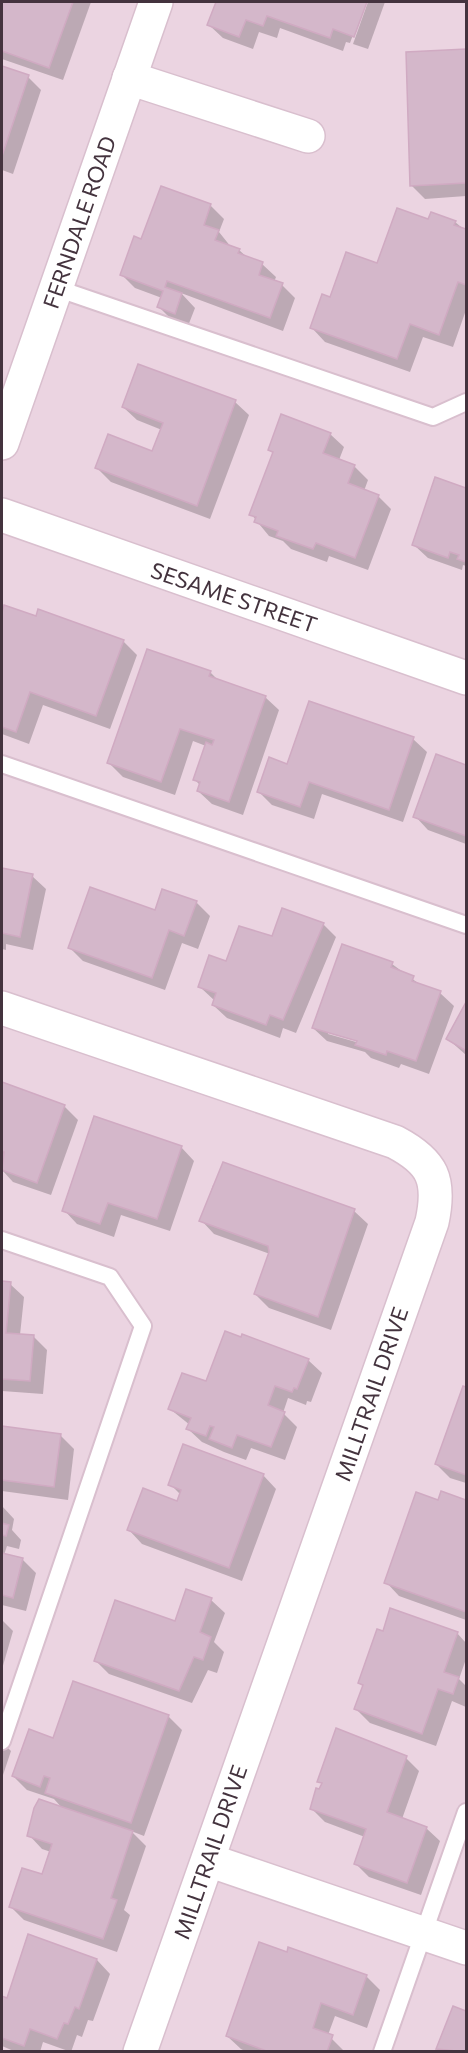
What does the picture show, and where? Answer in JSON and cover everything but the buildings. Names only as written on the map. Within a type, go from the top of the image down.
[{"type":"street","name":"FERNDALE ROAD","points":[[2,443],[156,2]]},
{"type":"street","points":[[129,78],[308,136]]},
{"type":"street","name":"SESAME STREET","points":[[2,515],[466,678]]},
{"type":"street","name":"MILLTRAIL DRIVE","points":[[2,1008],[395,1142],[417,1154],[432,1173],[438,1197],[432,1222],[140,2052]]},
{"type":"street","points":[[208,1860],[466,1948]]},
{"type":"lane","points":[[56,288],[433,417],[466,402]]},
{"type":"lane","points":[[2,764],[466,925]]},
{"type":"lane","points":[[2,1240],[110,1277],[143,1326],[2,1741]]},
{"type":"lane","points":[[382,2052],[466,1812]]},
{"type":"shaded area","points":[[2,2],[466,2],[466,2051],[2,2051]]}]
